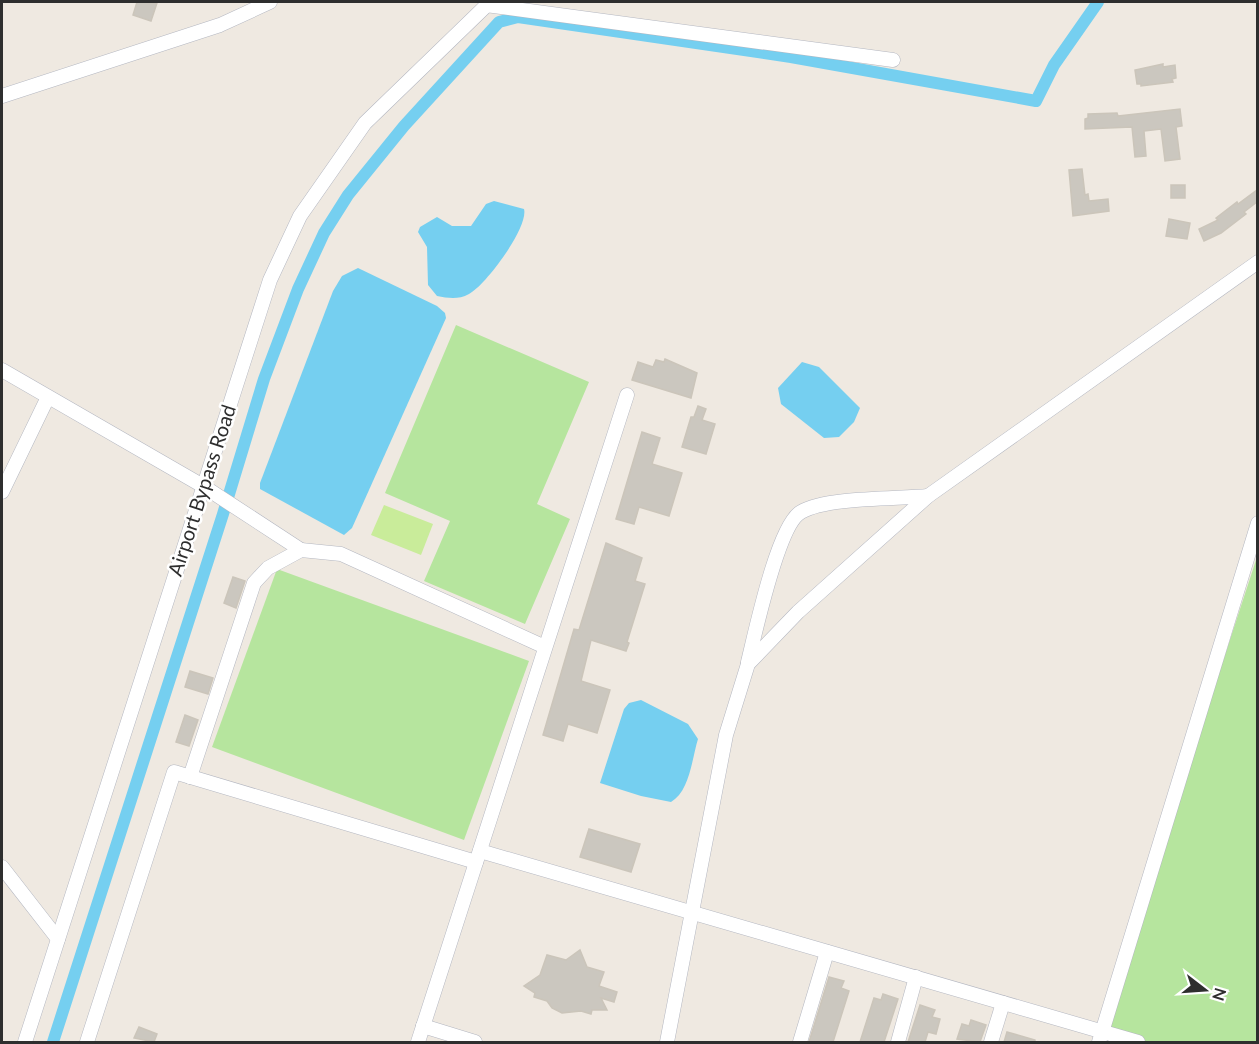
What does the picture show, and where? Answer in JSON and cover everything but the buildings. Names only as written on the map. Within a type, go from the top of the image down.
[{"type":"street","points":[[2,96],[220,25],[270,2]]},
{"type":"street","points":[[488,3],[893,60]]},
{"type":"street","name":"Airport Bypass Road","points":[[25,1042],[270,280],[300,216],[365,123],[488,3]]},
{"type":"street","points":[[748,664],[798,612],[928,496],[1257,262]]},
{"type":"street","points":[[2,370],[202,486],[301,550],[341,554],[545,647]]},
{"type":"street","points":[[418,1042],[627,395]]},
{"type":"street","points":[[2,492],[48,397]]},
{"type":"street","points":[[667,1042],[726,735],[748,664],[768,582],[789,525],[799,512],[826,504],[928,496]]},
{"type":"street","points":[[1101,1037],[1257,523]]},
{"type":"street","points":[[190,777],[254,583],[268,568],[301,550]]},
{"type":"street","points":[[87,1042],[174,772],[478,856],[693,912],[1003,1003],[1101,1037],[1138,1042]]},
{"type":"street","points":[[2,867],[58,939]]},
{"type":"street","points":[[800,1042],[827,952]]},
{"type":"street","points":[[897,1042],[916,978]]},
{"type":"street","points":[[992,1042],[1003,1003]]},
{"type":"street","points":[[423,1026],[475,1042]]},
{"type":"green space","points":[[456,325],[589,382],[537,504],[570,519],[525,624],[424,581],[450,521],[385,493]]},
{"type":"green space","points":[[384,505],[433,524],[421,555],[371,535]]},
{"type":"green space","points":[[1257,557],[1257,1042],[1138,1042],[1102,1032]]},
{"type":"green space","points":[[277,569],[529,661],[464,840],[212,747]]},
{"type":"water","points":[[494,201],[524,209],[520,229],[513,242],[485,280],[469,294],[457,298],[437,296],[428,285],[427,247],[418,232],[420,227],[437,217],[452,226],[471,226],[486,204]]},
{"type":"water","points":[[358,268],[437,306],[445,313],[446,318],[352,528],[344,535],[260,489],[260,483],[333,291],[342,276]]},
{"type":"water","points":[[802,362],[819,367],[860,408],[854,422],[839,437],[824,438],[781,404],[778,388]]},
{"type":"water","points":[[641,700],[688,724],[698,739],[686,782],[671,802],[641,796],[600,783],[624,709],[629,703]]},
{"type":"waterway","points":[[53,1042],[223,514],[264,379],[298,289],[324,233],[348,195],[404,126],[499,22],[518,17],[791,57],[1036,101],[1054,65],[1098,2]]}]
